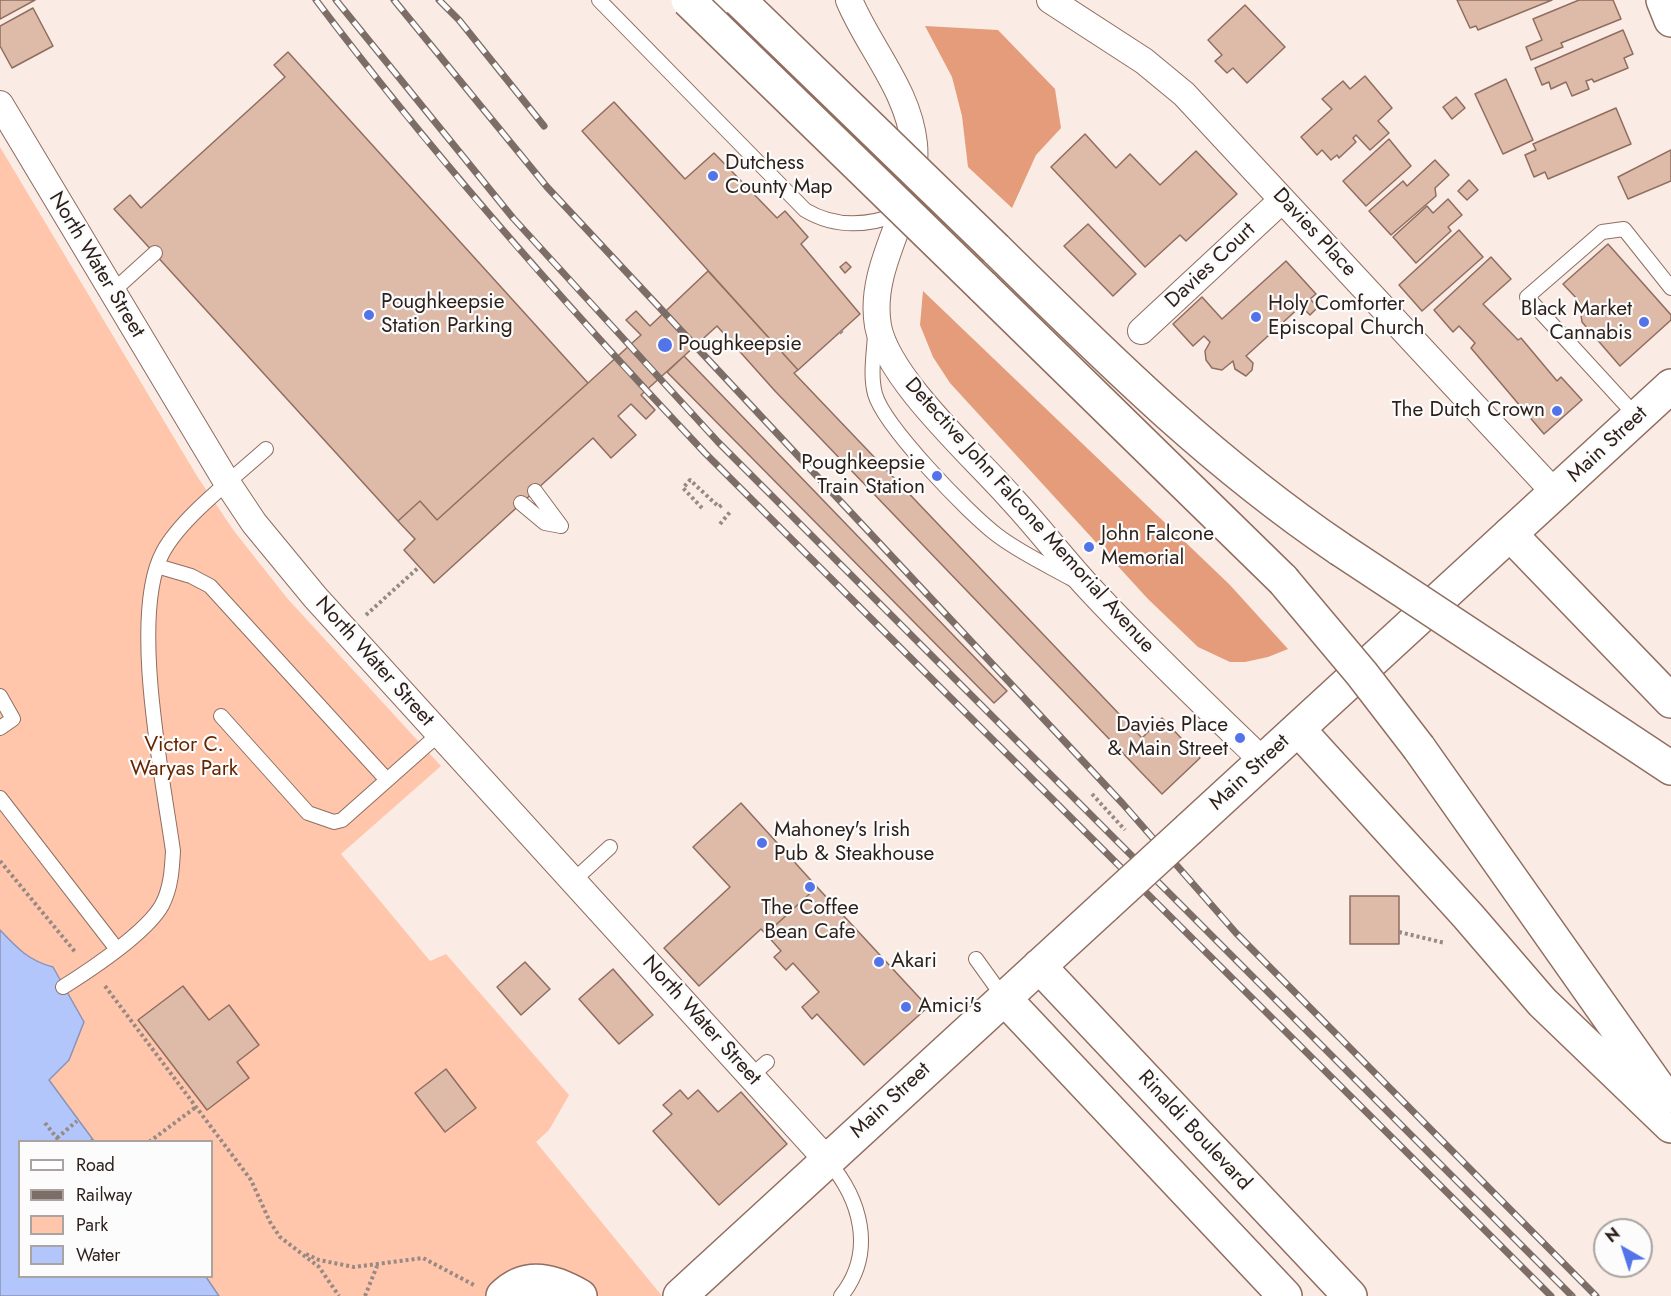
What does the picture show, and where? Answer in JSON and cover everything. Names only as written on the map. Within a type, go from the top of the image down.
[{"type":"main road","points":[[688,0],[1283,580],[1362,674],[1419,748],[1671,1105]]},
{"type":"main road","points":[[740,0],[1192,436],[1263,495],[1340,549],[1671,768]]},
{"type":"main road","points":[[1663,0],[1671,20]]},
{"type":"main road","name":"Main Street","points":[[678,1295],[1671,386]]},
{"type":"main road","points":[[1510,534],[1671,700]]},
{"type":"main road","points":[[1298,729],[1468,916],[1542,1002],[1671,1126]]},
{"type":"main road","name":"Rinaldi Boulevard","points":[[1039,966],[1350,1296]]},
{"type":"main road","points":[[1004,998],[1285,1296]]},
{"type":"main road","points":[[494,1293],[521,1283],[539,1281],[559,1285],[580,1296]]},
{"type":"street","name":"Detective John Falcone Memorial Avenue","points":[[849,0],[901,97],[912,128],[915,161],[880,282],[877,308],[884,344],[906,381],[1090,589],[1263,761]]},
{"type":"street","name":"Davies Place","points":[[1050,0],[1164,75],[1201,111],[1555,494]]},
{"type":"street","name":"North Water Street","points":[[0,104],[228,484],[283,560],[573,881],[759,1069],[827,1160]]},
{"type":"street","name":"Davies Court","points":[[1140,332],[1282,200]]},
{"type":"lane","points":[[599,0],[804,210],[830,221],[852,224],[871,222],[902,210],[894,184],[876,158],[714,0]]},
{"type":"lane","points":[[1637,417],[1527,297],[1602,232],[1624,229],[1671,288]]},
{"type":"lane","points":[[112,292],[155,253]]},
{"type":"lane","points":[[877,308],[872,376],[874,392],[887,420],[937,476],[997,535],[1090,589]]},
{"type":"lane","points":[[63,987],[90,969],[154,916],[166,895],[172,869],[172,851],[149,666],[149,620],[157,566],[162,553],[180,528],[266,450]]},
{"type":"lane","points":[[521,504],[544,523],[561,526],[535,491]]},
{"type":"lane","points":[[157,566],[191,576],[210,586],[387,780]]},
{"type":"lane","points":[[0,696],[13,719],[0,728]]},
{"type":"lane","points":[[221,716],[314,817],[334,822],[342,820],[439,734]]},
{"type":"lane","points":[[0,798],[116,948]]},
{"type":"lane","points":[[573,881],[610,847]]},
{"type":"lane","points":[[976,959],[1004,998]]},
{"type":"lane","points":[[827,1160],[852,1197],[861,1226],[860,1259],[855,1275],[841,1296]]},
{"type":"path","points":[[702,508],[683,488],[690,480],[719,507],[723,504]]},
{"type":"path","points":[[720,524],[730,512]]},
{"type":"path","points":[[347,633],[419,567]]},
{"type":"path","points":[[1092,794],[1125,830]]},
{"type":"path","points":[[0,861],[90,969],[251,1180],[270,1222],[291,1247],[319,1267],[339,1296]]},
{"type":"path","points":[[1399,932],[1445,943]]},
{"type":"path","points":[[152,1140],[196,1107]]},
{"type":"path","points":[[45,1123],[59,1140],[77,1121]]},
{"type":"path","points":[[291,1247],[319,1260],[343,1266],[377,1266],[423,1258],[494,1293]]},
{"type":"path","points":[[365,1296],[377,1266]]},
{"type":"green space","name":"Victor C. Waryas Park","points":[[0,147],[197,476],[234,531],[287,598],[441,766],[341,854],[430,961],[446,954],[569,1095],[549,1130],[536,1142],[662,1296],[219,1296],[207,1278],[213,1278],[213,1140],[93,1140],[49,1080],[69,1060],[84,1022],[53,967],[30,957],[0,930]]},
{"type":"shaded area","points":[[925,26],[998,30],[1055,89],[1061,128],[1036,155],[1012,208],[968,167],[962,116],[952,77]]},
{"type":"shaded area","points":[[923,291],[1230,585],[1288,649],[1268,657],[1245,662],[1230,662],[1198,647],[1148,599],[950,383],[933,357],[920,325]]},
{"type":"water","points":[[0,930],[30,957],[53,967],[84,1022],[69,1060],[49,1080],[93,1140],[18,1140],[18,1278],[207,1278],[219,1296],[0,1296]]},
{"type":"building","points":[[0,0],[35,0],[0,19]]},
{"type":"building","points":[[1457,0],[1552,0],[1478,30],[1476,26],[1470,28]]},
{"type":"building","points":[[1579,0],[1613,0],[1621,19],[1561,43],[1563,47],[1531,60],[1526,47],[1542,40],[1533,19]]},
{"type":"building","points":[[1245,5],[1285,47],[1247,83],[1233,68],[1227,73],[1215,61],[1222,55],[1208,40]]},
{"type":"building","points":[[33,8],[53,46],[12,68],[0,46],[0,26]]},
{"type":"building","points":[[1623,30],[1633,54],[1624,58],[1628,68],[1594,82],[1592,79],[1586,81],[1589,89],[1572,96],[1566,82],[1551,89],[1549,82],[1542,85],[1535,68]]},
{"type":"building","name":"Poughkeepsie Station Parking","points":[[288,52],[588,383],[437,520],[420,501],[398,521],[114,209],[130,195],[141,208],[285,77],[274,65]]},
{"type":"building","points":[[1365,76],[1392,108],[1378,121],[1389,133],[1370,150],[1356,135],[1353,138],[1356,142],[1339,158],[1337,155],[1331,160],[1322,150],[1317,155],[1301,137],[1332,109],[1322,99],[1343,81],[1350,89]]},
{"type":"building","points":[[1506,79],[1533,140],[1503,154],[1475,94]]},
{"type":"building","points":[[1456,97],[1465,108],[1452,119],[1443,107]]},
{"type":"building","name":"Poughkeepsie","points":[[614,102],[685,179],[714,153],[777,218],[785,211],[808,237],[801,244],[860,314],[798,370],[582,131]]},
{"type":"building","points":[[1616,108],[1631,144],[1548,179],[1545,172],[1534,177],[1525,155],[1536,150],[1533,144]]},
{"type":"building","points":[[1085,134],[1116,168],[1130,154],[1160,185],[1196,151],[1237,194],[1186,241],[1180,235],[1145,267],[1051,167]]},
{"type":"building","points":[[1389,139],[1411,166],[1366,206],[1343,181]]},
{"type":"building","points":[[1671,150],[1671,181],[1628,199],[1618,177]]},
{"type":"building","points":[[1435,160],[1449,175],[1435,188],[1436,196],[1391,235],[1369,211],[1403,181],[1407,186]]},
{"type":"building","points":[[1469,180],[1478,190],[1467,200],[1458,191]]},
{"type":"building","points":[[1448,199],[1462,215],[1448,227],[1451,231],[1416,263],[1393,237],[1427,206],[1433,213]]},
{"type":"building","points":[[1088,224],[1136,274],[1113,296],[1064,246]]},
{"type":"building","points":[[1459,230],[1483,257],[1422,311],[1399,285]]},
{"type":"building","points":[[1608,244],[1671,315],[1671,320],[1620,366],[1582,322],[1579,301],[1563,284]]},
{"type":"building","points":[[1491,257],[1511,279],[1483,304],[1518,340],[1521,338],[1557,381],[1561,377],[1582,400],[1544,434],[1471,348],[1475,343],[1459,326],[1453,332],[1434,310]]},
{"type":"building","name":"Holy Comforter Episcopal Church","points":[[1286,261],[1316,294],[1310,299],[1318,307],[1310,315],[1301,306],[1246,356],[1253,363],[1252,370],[1246,376],[1235,369],[1233,361],[1222,370],[1212,368],[1206,360],[1205,351],[1210,342],[1204,336],[1193,346],[1173,324],[1202,297],[1222,319]]},
{"type":"building","points":[[846,262],[851,267],[845,273],[840,267]]},
{"type":"building","points":[[708,271],[798,370],[794,373],[1142,738],[1162,718],[1200,758],[1162,794],[775,391],[717,326],[641,395],[655,410],[646,419],[631,404],[618,416],[636,435],[611,458],[593,438],[434,583],[404,550],[415,539],[398,521],[420,501],[437,520],[641,335],[626,320],[636,311],[650,326]]},
{"type":"building","points":[[684,356],[1007,691],[994,703],[667,372]]},
{"type":"building","points":[[741,803],[817,887],[766,934],[761,929],[699,986],[664,948],[730,887],[693,847]]},
{"type":"building","points":[[817,887],[928,1007],[864,1065],[817,1014],[812,1019],[802,1007],[819,992],[793,963],[786,970],[774,957],[781,951],[766,934]]},
{"type":"building","points":[[1350,896],[1399,896],[1399,944],[1350,944]]},
{"type":"building","points":[[525,962],[550,989],[521,1015],[497,987]]},
{"type":"building","points":[[613,969],[653,1015],[619,1044],[579,999]]},
{"type":"building","points":[[183,986],[209,1020],[229,1005],[259,1045],[237,1062],[249,1078],[207,1110],[138,1020]]},
{"type":"building","points":[[446,1069],[476,1108],[445,1132],[415,1093]]},
{"type":"building","points":[[680,1090],[688,1099],[698,1090],[718,1112],[741,1092],[787,1144],[719,1205],[653,1131],[672,1114],[663,1105]]},
{"type":"railway","points":[[316,0],[408,117],[504,232],[705,453],[1551,1296]]},
{"type":"railway","points":[[336,0],[513,218],[718,442],[1572,1296]]},
{"type":"railway","points":[[394,0],[547,187],[1123,804],[1236,933],[1596,1296]]},
{"type":"railway","points":[[439,0],[459,20],[544,126]]},
{"type":"place","name":"Dutchess County Map","points":[[713,176]]},
{"type":"place","name":"Poughkeepsie Station Parking","points":[[369,315]]},
{"type":"place","name":"Holy Comforter Episcopal Church","points":[[1256,317]]},
{"type":"place","name":"Black Market Cannabis","points":[[1644,322]]},
{"type":"place","name":"Poughkeepsie","points":[[665,345]]},
{"type":"place","name":"The Dutch Crown","points":[[1557,411]]},
{"type":"place","name":"Poughkeepsie Train Station","points":[[937,476]]},
{"type":"place","name":"John Falcone Memorial","points":[[1089,547]]},
{"type":"place","name":"Davies Place & Main Street","points":[[1240,738]]},
{"type":"place","name":"Mahoney's Irish Pub & Steakhouse","points":[[762,843]]},
{"type":"place","name":"The Coffee Bean Cafe","points":[[810,887]]},
{"type":"place","name":"Akari","points":[[879,962]]},
{"type":"place","name":"Amici's","points":[[906,1007]]}]
